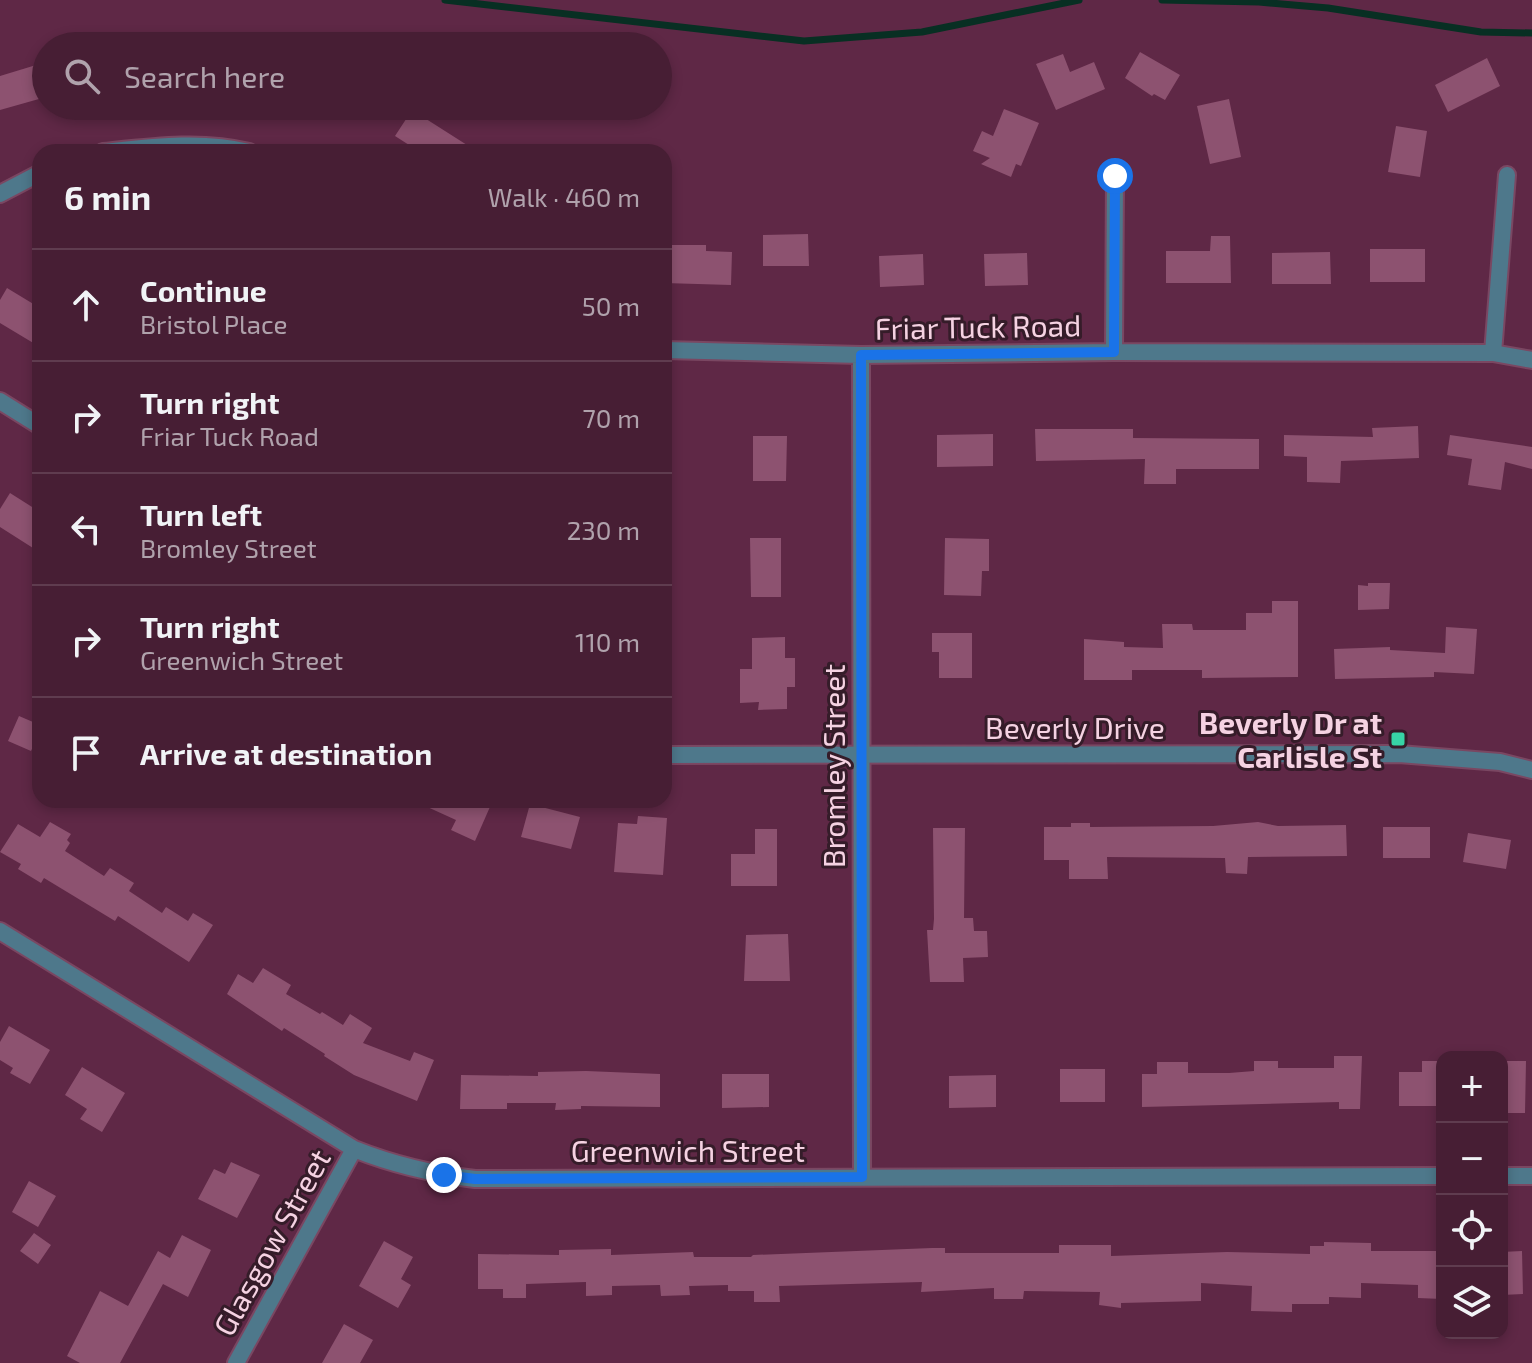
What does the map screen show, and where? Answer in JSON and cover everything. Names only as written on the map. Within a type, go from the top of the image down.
[{"type":"street","points":[[1493,353],[1507,175]]},
{"type":"street","points":[[1114,352],[1115,176]]},
{"type":"street","points":[[0,194],[32,177]]},
{"type":"street","name":"Friar Tuck Road","points":[[672,350],[861,355],[1493,353],[1532,360]]},
{"type":"street","name":"Bromley Street","points":[[861,355],[862,1177]]},
{"type":"street","points":[[0,401],[32,421]]},
{"type":"street","name":"Beverly Drive","points":[[672,755],[1399,754],[1500,762],[1532,770]]},
{"type":"street","name":"Greenwich Street","points":[[0,931],[354,1149],[416,1169],[475,1179],[1436,1176]]},
{"type":"street","name":"Glasgow Street","points":[[236,1363],[354,1149]]},
{"type":"street","points":[[1508,1176],[1532,1176]]},
{"type":"building","points":[[1140,52],[1180,75],[1165,100],[1154,94],[1152,96],[1125,78]]},
{"type":"building","points":[[1063,54],[1070,72],[1094,62],[1105,89],[1056,110],[1036,64]]},
{"type":"building","points":[[1487,58],[1500,86],[1448,112],[1435,85]]},
{"type":"building","points":[[32,66],[32,101],[0,110],[0,76]]},
{"type":"building","points":[[1229,99],[1241,157],[1210,164],[1197,106]]},
{"type":"building","points":[[1004,109],[1039,123],[1021,166],[1016,164],[1011,177],[981,164],[990,158],[973,151],[982,131],[993,136]]},
{"type":"building","points":[[405,120],[428,120],[465,144],[408,144],[395,136]]},
{"type":"building","points":[[1396,126],[1427,131],[1420,177],[1388,172]]},
{"type":"building","points":[[808,234],[809,266],[763,266],[763,235]]},
{"type":"building","points":[[1211,236],[1230,236],[1231,283],[1166,283],[1166,251],[1210,251]]},
{"type":"building","points":[[672,245],[706,245],[706,251],[732,252],[731,285],[672,283]]},
{"type":"building","points":[[1370,249],[1425,249],[1425,282],[1370,282]]},
{"type":"building","points":[[1330,252],[1331,284],[1272,284],[1272,253]]},
{"type":"building","points":[[1027,253],[1028,285],[985,286],[984,254]]},
{"type":"building","points":[[923,254],[924,285],[880,287],[879,256]]},
{"type":"building","points":[[7,288],[32,303],[32,342],[0,323],[0,300]]},
{"type":"building","points":[[1418,426],[1419,458],[1341,461],[1340,483],[1307,482],[1307,457],[1284,456],[1284,435],[1373,437],[1372,428]]},
{"type":"building","points":[[1035,429],[1133,429],[1133,438],[1259,439],[1259,469],[1176,469],[1176,484],[1144,484],[1145,459],[1036,461]]},
{"type":"building","points":[[993,434],[993,466],[937,467],[937,435]]},
{"type":"building","points":[[1450,435],[1532,447],[1532,469],[1505,462],[1501,490],[1468,485],[1472,459],[1447,455]]},
{"type":"building","points":[[753,436],[787,436],[786,481],[753,481]]},
{"type":"building","points":[[10,493],[32,507],[32,547],[0,527],[0,509]]},
{"type":"building","points":[[750,538],[781,538],[781,597],[751,597]]},
{"type":"building","points":[[945,538],[989,539],[989,571],[982,571],[981,596],[944,595]]},
{"type":"building","points":[[1368,583],[1390,583],[1389,609],[1358,610],[1358,585],[1368,586]]},
{"type":"building","points":[[1272,601],[1298,601],[1298,677],[1202,678],[1202,670],[1132,670],[1132,680],[1084,680],[1084,639],[1124,642],[1124,647],[1163,648],[1162,624],[1192,624],[1193,630],[1246,630],[1246,613],[1272,613]]},
{"type":"building","points":[[1446,627],[1477,629],[1474,674],[1434,672],[1434,677],[1335,679],[1334,649],[1390,647],[1390,650],[1445,653]]},
{"type":"building","points":[[932,633],[972,633],[972,678],[939,678],[939,652],[932,652]]},
{"type":"building","points":[[785,637],[785,658],[795,658],[795,687],[787,687],[787,709],[758,710],[759,702],[740,703],[740,669],[752,669],[752,638]]},
{"type":"building","points":[[19,716],[32,722],[31,751],[8,741]]},
{"type":"building","points":[[430,808],[489,808],[475,841],[451,830],[456,820]]},
{"type":"building","points":[[529,808],[545,808],[580,817],[571,849],[521,837]]},
{"type":"building","points":[[638,816],[667,818],[663,875],[614,872],[618,823],[637,824]]},
{"type":"building","points":[[50,822],[71,834],[65,851],[104,876],[110,868],[134,883],[129,891],[162,913],[166,907],[188,921],[193,913],[213,925],[189,962],[118,916],[115,921],[44,878],[41,883],[18,869],[21,864],[0,852],[18,824],[40,837]]},
{"type":"building","points":[[1258,822],[1278,826],[1346,825],[1347,856],[1248,857],[1247,874],[1226,873],[1225,858],[1107,857],[1108,879],[1069,879],[1069,860],[1044,860],[1044,827],[1071,827],[1071,823],[1090,823],[1090,827],[1213,826]]},
{"type":"building","points":[[1383,827],[1430,827],[1430,858],[1383,858]]},
{"type":"building","points":[[933,828],[965,828],[964,918],[973,918],[974,931],[987,931],[988,957],[963,958],[964,982],[930,982],[927,930],[933,930],[934,919]]},
{"type":"building","points":[[755,829],[777,829],[777,886],[731,886],[731,854],[755,854]]},
{"type":"building","points":[[1468,833],[1511,840],[1506,869],[1463,862]]},
{"type":"building","points":[[788,934],[790,981],[744,981],[746,935]]},
{"type":"building","points":[[263,968],[291,985],[286,994],[320,1014],[322,1012],[343,1025],[350,1014],[372,1028],[363,1043],[410,1061],[414,1052],[434,1060],[417,1101],[354,1075],[227,994],[238,974],[253,983]]},
{"type":"building","points":[[9,1026],[50,1050],[30,1084],[10,1073],[13,1068],[0,1060],[0,1042]]},
{"type":"building","points":[[1334,1056],[1362,1056],[1360,1109],[1339,1109],[1339,1102],[1142,1107],[1142,1074],[1157,1074],[1157,1062],[1188,1062],[1188,1073],[1229,1073],[1254,1071],[1254,1061],[1278,1061],[1278,1068],[1334,1068]]},
{"type":"building","points":[[1422,1061],[1436,1061],[1436,1106],[1399,1106],[1399,1072],[1422,1072]]},
{"type":"building","points":[[1508,1061],[1526,1061],[1525,1113],[1508,1113]]},
{"type":"building","points":[[82,1067],[125,1093],[102,1132],[80,1119],[87,1109],[65,1095]]},
{"type":"building","points":[[1060,1069],[1105,1069],[1105,1102],[1060,1102]]},
{"type":"building","points":[[538,1072],[660,1074],[660,1107],[581,1106],[581,1109],[555,1110],[556,1103],[507,1103],[507,1109],[460,1109],[461,1075],[538,1076]]},
{"type":"building","points":[[722,1074],[769,1074],[769,1107],[722,1108]]},
{"type":"building","points":[[996,1075],[996,1107],[949,1108],[949,1076]]},
{"type":"building","points":[[231,1162],[260,1175],[237,1218],[198,1199],[214,1169],[225,1174]]},
{"type":"building","points":[[29,1181],[56,1196],[38,1227],[12,1212]]},
{"type":"building","points":[[34,1233],[51,1245],[38,1264],[20,1251]]},
{"type":"building","points":[[182,1235],[211,1250],[188,1297],[163,1284],[120,1363],[80,1363],[67,1356],[100,1291],[128,1306],[158,1251],[170,1258]]},
{"type":"building","points":[[384,1241],[413,1257],[401,1279],[411,1285],[398,1308],[359,1286]]},
{"type":"building","points":[[1324,1242],[1371,1243],[1371,1251],[1436,1251],[1436,1299],[1418,1298],[1418,1285],[1361,1283],[1361,1298],[1329,1297],[1329,1304],[1292,1304],[1292,1312],[1251,1311],[1252,1286],[1201,1283],[1201,1301],[1121,1303],[1121,1308],[1099,1305],[1100,1292],[1024,1291],[1023,1299],[994,1299],[994,1288],[921,1292],[922,1282],[779,1286],[780,1302],[754,1302],[754,1291],[728,1291],[728,1285],[689,1286],[690,1295],[661,1296],[660,1285],[612,1286],[612,1295],[586,1296],[586,1282],[526,1284],[526,1298],[503,1298],[503,1289],[478,1289],[478,1254],[559,1255],[559,1250],[611,1249],[611,1255],[693,1252],[694,1257],[751,1257],[932,1248],[945,1248],[945,1253],[1059,1253],[1059,1245],[1111,1245],[1111,1256],[1227,1252],[1310,1254],[1310,1246],[1324,1246]]},
{"type":"building","points":[[1522,1251],[1523,1294],[1508,1295],[1508,1252]]},
{"type":"building","points":[[344,1324],[373,1340],[360,1363],[322,1363]]},
{"type":"waterway","points":[[445,0],[804,41],[922,32],[1079,0]]},
{"type":"waterway","points":[[1162,0],[1259,2],[1328,8],[1481,32],[1532,33]]},
{"type":"place","name":"Beverly Dr at Carlisle St","points":[[1398,739]]},
{"type":"route","points":[[444,1175],[475,1179],[862,1177],[861,355],[1114,352],[1115,176]]}]
